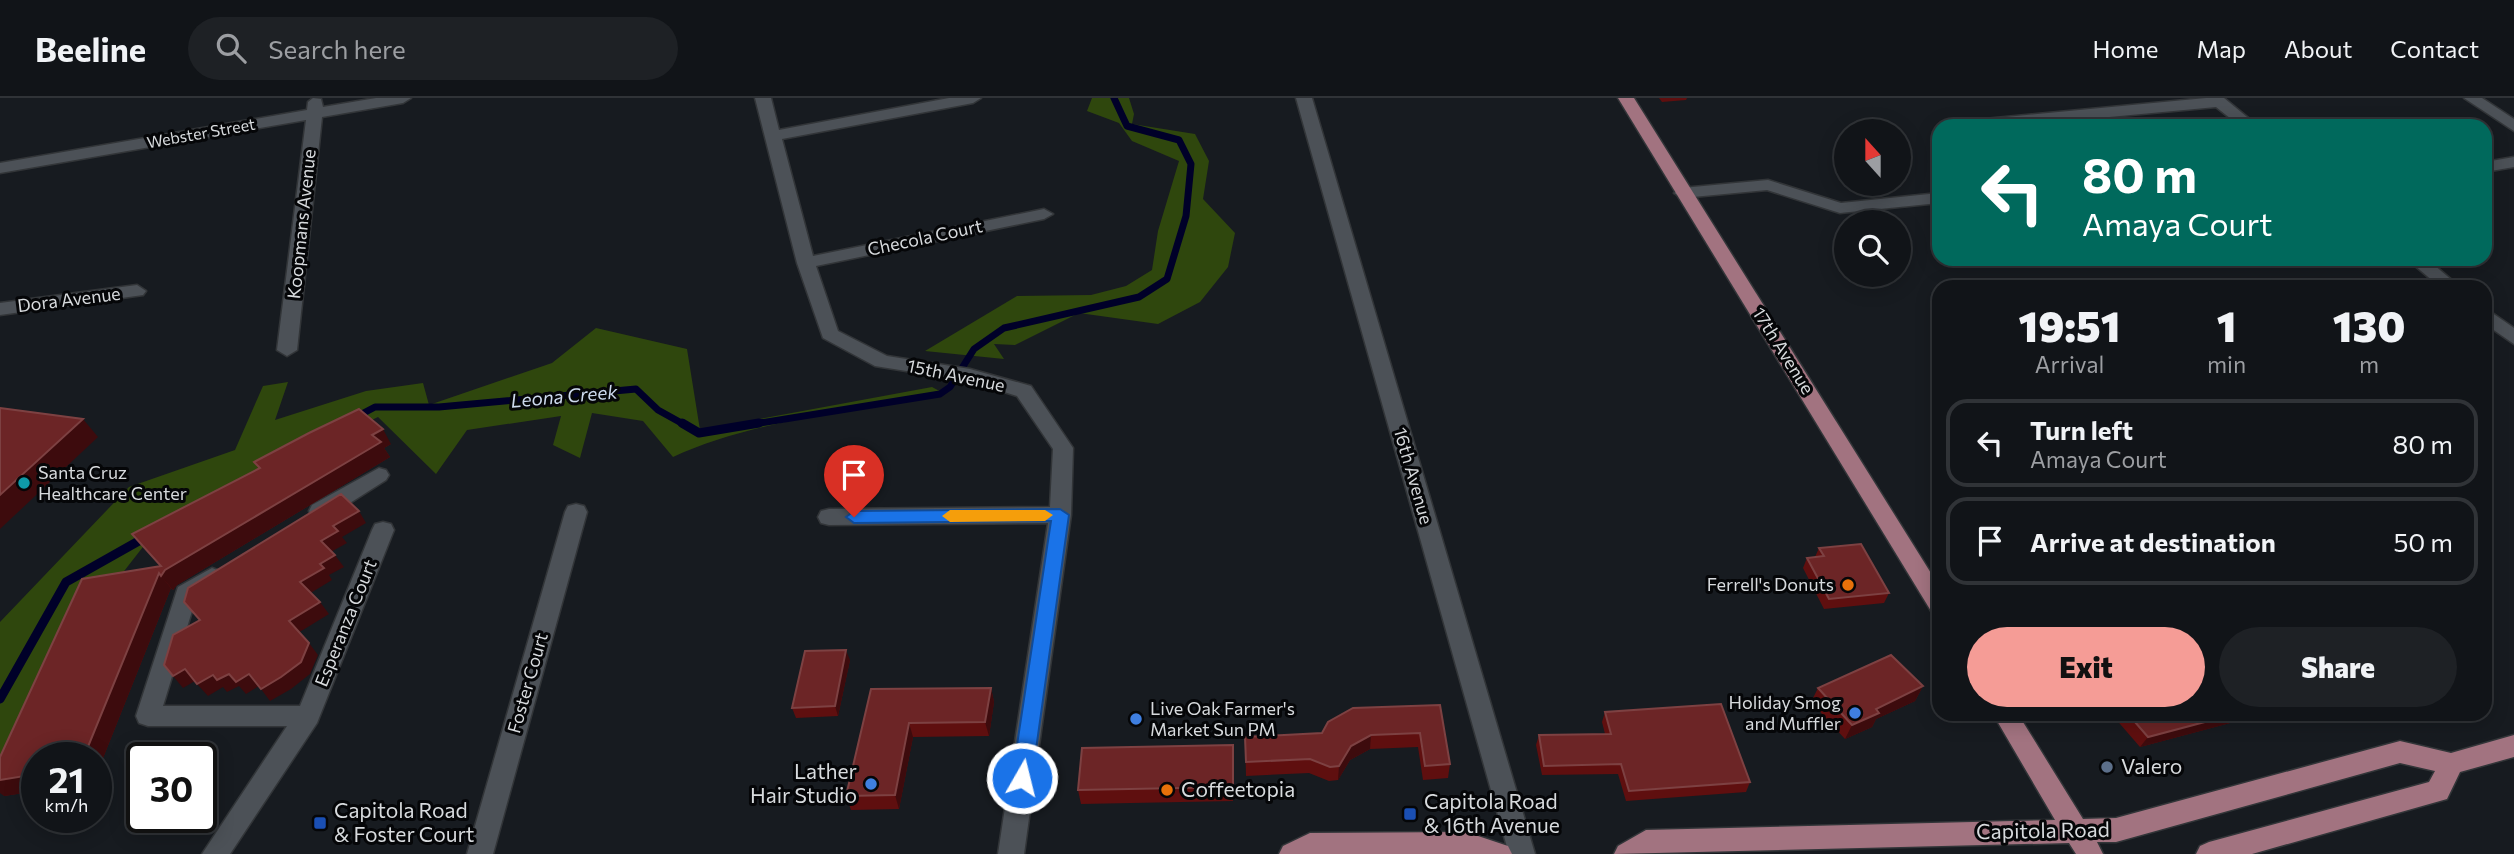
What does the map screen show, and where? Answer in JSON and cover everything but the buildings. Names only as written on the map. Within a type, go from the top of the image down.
[{"type":"main road","name":"17th Avenue","points":[[1626,98],[1682,193],[1932,594]]},
{"type":"main road","points":[[2009,721],[2090,854]]},
{"type":"main road","name":"Capitola Road","points":[[1628,854],[1646,842],[2116,830],[2400,752],[2451,764],[2514,746]]},
{"type":"main road","points":[[2209,854],[2438,791],[2451,764]]},
{"type":"main road","points":[[1292,854],[1310,845],[1466,844],[1499,854]]},
{"type":"street","name":"Webster Street","points":[[0,168],[315,105],[403,98]]},
{"type":"street","name":"15th Avenue","points":[[763,98],[806,263],[830,334],[882,362],[970,375],[1024,391],[1063,448],[1060,515],[1011,854]]},
{"type":"street","points":[[774,136],[973,98]]},
{"type":"street","name":"16th Avenue","points":[[1304,98],[1522,854]]},
{"type":"street","points":[[2472,98],[2514,126]]},
{"type":"street","points":[[2032,119],[2217,100],[2241,119]]},
{"type":"street","name":"Koopmans Avenue","points":[[287,351],[315,105]]},
{"type":"street","points":[[2492,166],[2514,162]]},
{"type":"street","points":[[1682,193],[1768,185],[1840,208],[1932,199]]},
{"type":"street","name":"Checola Court","points":[[806,263],[1044,214]]},
{"type":"street","points":[[2425,266],[2442,280]]},
{"type":"street","name":"Dora Avenue","points":[[0,309],[137,291]]},
{"type":"street","points":[[2492,320],[2514,338]]},
{"type":"street","points":[[299,524],[379,475]]},
{"type":"street","name":"Foster Court","points":[[480,854],[576,512]]},
{"type":"street","points":[[829,517],[1060,515]]},
{"type":"street","name":"Esperanza Court","points":[[215,854],[308,716],[383,530]]},
{"type":"street","points":[[231,565],[186,593],[148,716],[308,716]]},
{"type":"green space","points":[[1092,98],[1129,98],[1134,114],[1132,124],[1195,134],[1209,161],[1203,199],[1235,233],[1228,267],[1200,302],[1158,324],[1079,313],[1015,345],[994,344],[1004,359],[925,351],[1017,296],[1091,295],[1126,286],[1152,270],[1158,231],[1179,161],[1132,141],[1119,123],[1087,111]]},
{"type":"green space","points":[[596,328],[687,349],[700,430],[932,387],[945,394],[771,425],[704,444],[673,457],[643,421],[592,413],[580,458],[553,445],[561,416],[467,430],[436,474],[378,417],[310,450],[146,543],[107,593],[47,694],[24,742],[21,742],[21,749],[0,793],[0,622],[129,487],[235,450],[263,386],[288,382],[275,420],[366,391],[423,383],[429,405],[552,363]]},
{"type":"waterway","name":"Leona Creek","points":[[748,425],[940,394],[950,387],[974,349],[1004,328],[1139,297],[1167,279],[1186,216],[1191,164],[1179,140],[1127,126],[1114,98]]},
{"type":"waterway","name":"Leona Creek","points":[[356,417],[375,407],[439,407],[636,389],[658,410],[685,425]]},
{"type":"waterway","name":"Leona Creek","points":[[682,423],[699,433],[759,423]]},
{"type":"waterway","name":"Leona Creek","points":[[0,699],[66,582],[144,538]]},
{"type":"slow traffic","points":[[950,516],[1045,515]]},
{"type":"place","name":"Santa Cruz Healthcare Center","points":[[24,483]]},
{"type":"place","name":"Ferrell's Donuts","points":[[1848,585]]},
{"type":"place","name":"Holiday Smog and Muffler","points":[[1855,713]]},
{"type":"place","name":"Live Oak Farmer's Market Sun PM","points":[[1136,719]]},
{"type":"place","name":"Valero","points":[[2107,767]]},
{"type":"place","name":"Lather Hair Studio","points":[[871,784]]},
{"type":"place","name":"Coffeetopia","points":[[1167,790]]},
{"type":"place","name":"Capitola Road & 16th Avenue","points":[[1410,814]]},
{"type":"place","name":"Capitola Road & Foster Court","points":[[320,823]]},
{"type":"route","points":[[854,517],[1060,515],[1022,778]]}]
